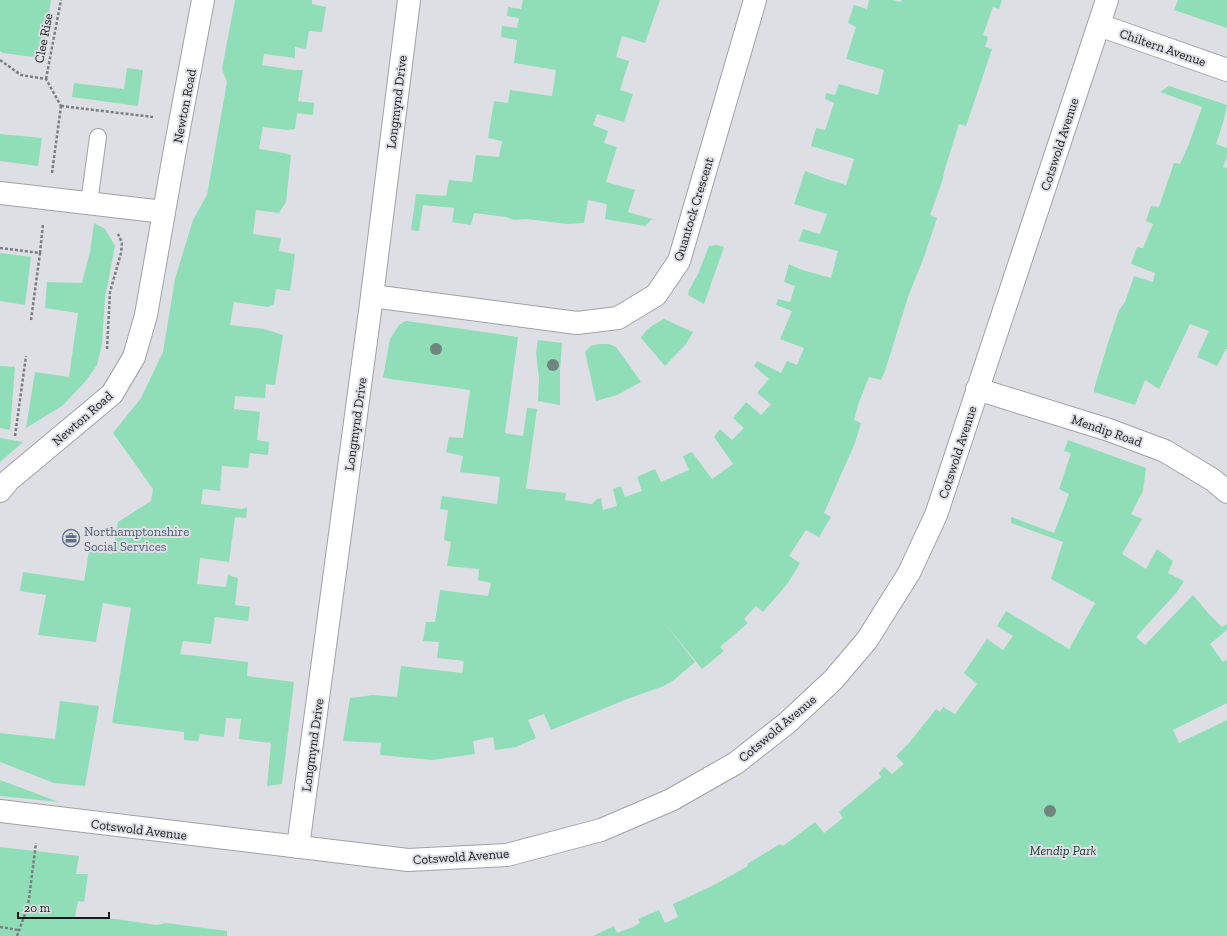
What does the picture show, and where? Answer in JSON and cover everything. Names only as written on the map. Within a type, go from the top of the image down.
[{"type":"street","name":"Newton Road","points":[[0,491],[9,480],[112,394],[134,357],[146,315],[204,0]]},
{"type":"street","name":"Longmynd Drive","points":[[298,847],[372,296],[409,0]]},
{"type":"street","name":"Quantock Crescent","points":[[372,296],[577,323],[618,318],[656,295],[679,260],[755,0]]},
{"type":"street","name":"Cotswold Avenue","points":[[0,811],[408,860],[507,855],[601,830],[671,800],[736,763],[786,723],[833,680],[867,640],[909,573],[936,515],[1107,0]]},
{"type":"street","name":"Chiltern Avenue","points":[[1099,25],[1227,70]]},
{"type":"street","points":[[0,193],[164,212]]},
{"type":"street","name":"Mendip Road","points":[[978,388],[1109,430],[1165,451],[1213,480],[1227,492]]},
{"type":"lane","points":[[89,203],[98,137]]},
{"type":"path","name":"Clee Rise","points":[[46,79],[60,0]]},
{"type":"path","points":[[0,60],[21,74],[46,79],[60,106],[51,178]]},
{"type":"path","points":[[60,106],[158,117]]},
{"type":"path","points":[[31,320],[44,219]]},
{"type":"path","points":[[106,355],[110,292],[121,253],[122,243],[116,232]]},
{"type":"path","points":[[0,248],[40,254]]},
{"type":"path","points":[[15,436],[26,356]]},
{"type":"path","points":[[17,936],[28,906],[37,839]]},
{"type":"path","points":[[0,927],[18,930]]},
{"type":"green space","points":[[0,0],[51,0],[42,58],[3,53],[0,51]]},
{"type":"green space","points":[[235,0],[312,0],[312,4],[326,7],[322,32],[309,31],[306,49],[295,47],[295,58],[264,54],[262,65],[303,70],[298,101],[314,103],[313,115],[297,113],[295,129],[287,130],[263,127],[259,149],[291,155],[286,202],[279,213],[256,210],[253,234],[281,238],[279,251],[295,254],[290,291],[276,289],[274,304],[268,307],[234,302],[230,325],[264,329],[283,335],[275,385],[266,384],[265,398],[235,396],[234,409],[260,412],[257,440],[269,442],[268,455],[250,453],[248,468],[222,466],[220,491],[203,489],[201,504],[242,509],[247,507],[246,518],[235,517],[229,562],[200,558],[197,584],[226,587],[228,575],[238,578],[235,605],[250,607],[248,621],[215,617],[211,644],[183,641],[180,654],[248,662],[247,676],[294,682],[282,784],[267,786],[271,743],[239,739],[241,719],[226,718],[224,737],[200,734],[198,741],[184,740],[184,732],[112,723],[131,608],[103,603],[96,642],[38,635],[46,595],[20,591],[23,572],[84,581],[89,551],[112,554],[118,522],[151,501],[153,489],[113,433],[141,398],[163,352],[175,279],[193,220],[207,195],[227,82],[222,69]]},
{"type":"green space","points":[[523,0],[660,0],[645,43],[622,36],[616,57],[629,61],[620,90],[633,94],[624,122],[597,114],[593,125],[608,131],[604,143],[617,147],[606,182],[635,190],[628,212],[652,219],[645,226],[605,219],[607,204],[588,200],[584,223],[568,224],[526,219],[514,220],[506,217],[474,213],[471,225],[452,222],[454,208],[423,205],[419,231],[411,230],[416,194],[446,196],[449,180],[472,182],[476,155],[499,157],[502,141],[488,138],[494,101],[508,103],[510,90],[552,96],[556,70],[514,63],[517,40],[501,37],[502,26],[517,28],[519,18],[507,16],[508,7],[521,9]]},
{"type":"green space","points":[[869,0],[893,0],[901,2],[902,0],[1002,0],[999,9],[993,7],[983,35],[988,37],[985,47],[992,49],[966,126],[959,124],[943,179],[930,215],[937,218],[924,257],[909,294],[885,371],[881,380],[869,377],[859,402],[854,420],[861,423],[855,443],[824,513],[831,517],[819,537],[806,530],[789,556],[800,563],[788,583],[763,612],[756,606],[744,619],[748,623],[720,647],[724,651],[702,669],[661,619],[695,662],[674,680],[664,686],[627,699],[551,730],[544,714],[528,720],[536,738],[516,747],[495,750],[493,737],[473,741],[475,754],[432,760],[380,755],[381,743],[343,741],[350,698],[373,695],[397,697],[401,666],[462,673],[464,661],[437,658],[439,642],[423,641],[426,622],[435,622],[440,590],[488,596],[491,583],[478,580],[479,569],[447,566],[451,542],[444,540],[448,510],[440,509],[442,496],[497,504],[500,477],[460,472],[463,456],[446,452],[449,437],[463,438],[470,390],[383,377],[390,339],[399,325],[406,321],[518,337],[505,433],[523,436],[527,408],[537,409],[526,488],[566,493],[565,500],[592,504],[597,499],[601,498],[603,510],[617,506],[613,489],[621,486],[625,497],[642,491],[637,477],[655,469],[661,482],[689,470],[683,456],[692,452],[712,479],[733,464],[714,437],[720,429],[732,440],[744,428],[733,418],[746,402],[761,415],[771,404],[757,393],[769,379],[754,366],[757,361],[781,373],[787,361],[797,365],[804,348],[780,339],[792,311],[776,305],[778,299],[790,302],[795,286],[784,282],[789,264],[802,270],[831,278],[838,251],[799,241],[803,229],[820,234],[827,214],[794,204],[805,171],[846,185],[854,159],[811,146],[816,128],[825,130],[834,103],[825,99],[826,93],[835,95],[839,84],[878,95],[884,70],[846,59],[856,27],[848,23],[854,5],[867,9]]},
{"type":"green space","points":[[1178,0],[1227,0],[1227,28],[1174,10]]},
{"type":"green space","points":[[127,68],[143,70],[138,106],[72,97],[74,83],[124,89]]},
{"type":"green space","points":[[1169,86],[1227,105],[1216,144],[1227,148],[1227,157],[1223,167],[1227,168],[1227,349],[1217,366],[1197,357],[1209,331],[1190,324],[1159,389],[1145,380],[1135,405],[1094,392],[1094,389],[1119,310],[1125,302],[1134,276],[1153,282],[1155,273],[1131,264],[1137,247],[1143,248],[1153,224],[1146,221],[1151,206],[1159,207],[1174,163],[1180,164],[1202,107],[1160,92]]},
{"type":"green space","points":[[0,134],[42,138],[38,166],[0,161]]},
{"type":"green space","points":[[94,223],[105,229],[115,246],[105,298],[102,344],[97,365],[85,382],[62,406],[26,428],[35,372],[69,377],[78,313],[45,308],[47,282],[82,283],[90,252]]},
{"type":"green space","points":[[717,245],[724,247],[704,304],[688,295],[689,290],[698,274],[709,246]]},
{"type":"green space","points":[[0,253],[31,257],[25,305],[0,301]]},
{"type":"green space","points":[[664,319],[693,332],[686,344],[665,366],[641,338],[648,329]]},
{"type":"green space","points":[[538,340],[562,343],[560,405],[538,401],[539,378],[536,353]]},
{"type":"green space","points":[[609,344],[616,347],[641,382],[617,395],[596,401],[585,352],[591,346]]},
{"type":"green space","points":[[0,366],[15,367],[10,430],[0,428]]},
{"type":"green space","points":[[0,438],[23,442],[0,462]]},
{"type":"green space","name":"Mendip Park","points":[[1068,440],[1146,468],[1143,491],[1131,514],[1142,519],[1122,554],[1146,569],[1157,549],[1173,561],[1168,573],[1184,581],[1177,592],[1136,637],[1145,645],[1193,595],[1222,627],[1227,624],[1227,630],[1210,644],[1223,662],[1227,659],[1227,703],[1173,730],[1179,743],[1227,720],[1227,936],[593,936],[614,926],[617,933],[633,927],[640,923],[638,919],[659,910],[665,923],[678,917],[673,904],[714,885],[748,866],[747,864],[780,844],[783,846],[815,822],[824,833],[843,818],[839,812],[881,777],[879,773],[884,767],[892,774],[904,764],[896,756],[909,743],[936,709],[940,712],[943,707],[955,714],[977,684],[964,673],[987,639],[1003,650],[1013,636],[997,626],[1006,611],[1069,649],[1095,603],[1051,579],[1063,542],[1011,523],[1011,517],[1054,533],[1069,494],[1059,489],[1071,453],[1064,451]]},
{"type":"green space","points":[[60,701],[99,706],[85,786],[54,783],[0,762],[0,733],[55,739]]},
{"type":"green space","points":[[0,780],[59,802],[0,796]]},
{"type":"green space","points":[[0,847],[79,856],[76,874],[88,874],[84,902],[78,901],[75,917],[116,919],[156,925],[166,923],[227,931],[227,936],[0,936]]},
{"type":"place","name":"Northamptonshire Social Services","points":[[71,538]]}]
